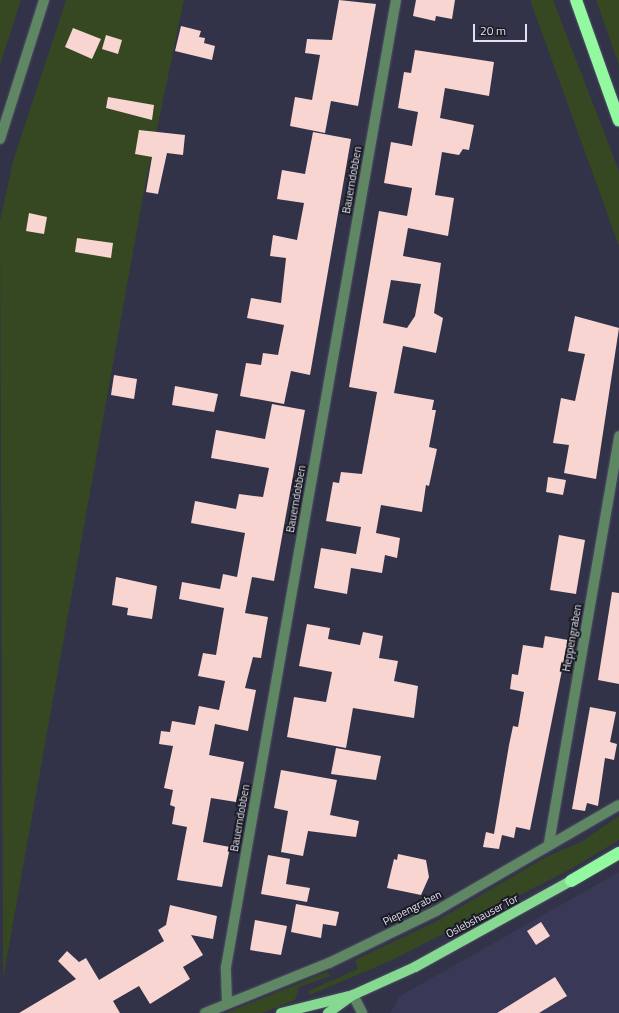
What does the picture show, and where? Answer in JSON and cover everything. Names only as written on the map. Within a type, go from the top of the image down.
[{"type":"highway","points":[[576,1],[619,121]]},
{"type":"highway","name":"Oslebshauser Tor","points":[[571,881],[619,853]]},
{"type":"main road","name":"Oslebshauser Tor","points":[[328,1013],[353,995],[415,967],[571,881]]},
{"type":"main road","name":"Oslebshauser Tor","points":[[282,1013],[303,1005],[353,995]]},
{"type":"street","points":[[0,139],[44,0]]},
{"type":"street","name":"Bauerndobben","points":[[227,1002],[227,959],[396,0]]},
{"type":"street","name":"Heppengraben","points":[[549,843],[619,436]]},
{"type":"street","name":"Piepengraben","points":[[205,1013],[227,1002],[329,962],[436,911],[549,843],[619,804]]},
{"type":"street","points":[[353,995],[362,1013]]},
{"type":"shaded area","points":[[619,872],[619,1013],[390,1013],[400,996]]},
{"type":"green space","points":[[0,0],[21,0],[0,65]]},
{"type":"green space","points":[[66,0],[184,0],[143,196],[3,979],[0,221],[13,161]]},
{"type":"green space","points":[[530,0],[553,0],[619,171],[619,246]]},
{"type":"green space","points":[[597,0],[619,0],[619,65],[597,3]]},
{"type":"green space","points":[[619,816],[619,840],[571,869],[390,961],[310,995],[308,991],[358,969],[355,960],[435,922],[546,857],[581,842]]},
{"type":"green space","points":[[327,972],[330,976],[299,987],[295,1000],[262,1013],[226,1013]]},
{"type":"building","points":[[339,0],[376,4],[358,106],[331,101],[325,133],[290,126],[295,97],[312,100],[320,55],[305,53],[307,39],[332,40]]},
{"type":"building","points":[[416,0],[455,0],[452,19],[436,16],[435,21],[413,16]]},
{"type":"building","points":[[181,26],[201,31],[199,37],[205,38],[204,43],[215,46],[212,60],[175,51]]},
{"type":"building","points":[[73,28],[101,39],[92,59],[65,47]]},
{"type":"building","points":[[106,35],[122,40],[118,54],[102,49]]},
{"type":"building","points":[[415,50],[494,62],[489,96],[445,88],[440,118],[474,125],[469,150],[463,149],[459,155],[442,152],[435,195],[454,198],[448,236],[408,228],[403,256],[441,263],[434,313],[443,318],[436,353],[403,346],[394,393],[434,400],[432,410],[436,410],[429,447],[437,449],[429,486],[426,485],[422,512],[381,505],[376,533],[400,538],[397,558],[385,555],[382,573],[351,568],[347,594],[314,588],[321,548],[356,554],[361,527],[326,521],[333,482],[339,483],[341,472],[362,474],[377,392],[349,387],[379,211],[407,216],[412,188],[384,183],[391,142],[412,146],[418,112],[398,108],[404,72],[411,73]],"holes":[[[391,280],[421,284],[415,316],[407,328],[383,323]]]},
{"type":"building","points":[[108,97],[154,105],[152,120],[106,108]]},
{"type":"building","points":[[139,130],[185,135],[183,155],[167,153],[158,194],[146,192],[152,157],[135,154]]},
{"type":"building","points":[[313,132],[351,139],[310,375],[291,371],[284,404],[240,396],[246,363],[261,365],[263,353],[278,355],[284,325],[247,318],[251,298],[281,303],[286,258],[270,256],[273,235],[297,240],[304,203],[277,199],[282,170],[305,174]]},
{"type":"building","points":[[29,213],[47,217],[44,234],[26,231]]},
{"type":"building","points":[[77,238],[113,243],[111,258],[75,252]]},
{"type":"building","points":[[575,316],[619,328],[596,479],[564,473],[569,445],[553,443],[561,398],[575,401],[585,354],[568,351]]},
{"type":"building","points":[[114,375],[137,379],[134,399],[111,395]]},
{"type":"building","points":[[175,386],[218,394],[214,412],[172,405]]},
{"type":"building","points":[[272,404],[305,410],[274,581],[252,577],[245,613],[268,617],[261,658],[253,657],[245,688],[256,690],[248,731],[215,724],[209,755],[244,762],[236,802],[211,798],[203,842],[230,847],[222,887],[177,880],[187,827],[172,824],[175,807],[170,805],[173,790],[164,788],[173,746],[159,744],[161,731],[170,732],[172,721],[195,725],[199,706],[219,710],[225,681],[198,676],[203,653],[216,655],[224,608],[179,599],[182,582],[220,589],[223,574],[237,577],[245,533],[191,523],[195,501],[236,509],[239,494],[263,497],[269,468],[211,458],[216,430],[265,439]]},
{"type":"building","points":[[548,477],[566,480],[563,495],[546,492]]},
{"type":"building","points":[[559,535],[585,540],[576,594],[550,590]]},
{"type":"building","points":[[116,577],[157,586],[152,619],[127,615],[128,608],[112,605]]},
{"type":"building","points":[[612,592],[619,593],[619,684],[598,680]]},
{"type":"building","points":[[307,624],[330,628],[328,639],[360,645],[363,632],[383,636],[379,658],[398,661],[394,681],[418,686],[414,718],[353,708],[346,748],[287,737],[294,697],[326,702],[332,672],[299,666]]},
{"type":"building","points":[[545,636],[568,640],[530,830],[516,827],[514,838],[502,835],[499,849],[483,847],[486,832],[494,834],[513,726],[518,727],[524,692],[510,689],[512,674],[518,675],[523,645],[543,648]]},
{"type":"building","points":[[590,707],[616,712],[610,742],[617,744],[614,760],[605,758],[598,806],[587,803],[585,811],[572,809]]},
{"type":"building","points":[[336,748],[381,756],[376,780],[331,774]]},
{"type":"building","points":[[281,770],[337,780],[330,815],[359,821],[356,837],[308,831],[303,856],[281,852],[288,811],[274,808]]},
{"type":"building","points":[[398,854],[426,860],[429,877],[421,895],[387,888],[394,859],[397,860]]},
{"type":"building","points":[[268,855],[290,859],[286,884],[310,888],[307,902],[261,894]]},
{"type":"building","points":[[296,904],[339,912],[336,926],[323,924],[321,938],[291,932]]},
{"type":"building","points":[[170,905],[217,916],[213,939],[191,935],[203,955],[183,967],[190,979],[150,1004],[139,986],[113,1001],[120,1013],[19,1013],[76,979],[58,961],[67,951],[79,962],[86,958],[99,980],[164,941],[158,930],[166,925]]},
{"type":"building","points":[[255,920],[287,926],[281,955],[250,950]]},
{"type":"building","points":[[541,922],[550,936],[536,945],[527,931]]},
{"type":"building","points":[[555,977],[567,996],[539,1013],[497,1013]]}]
